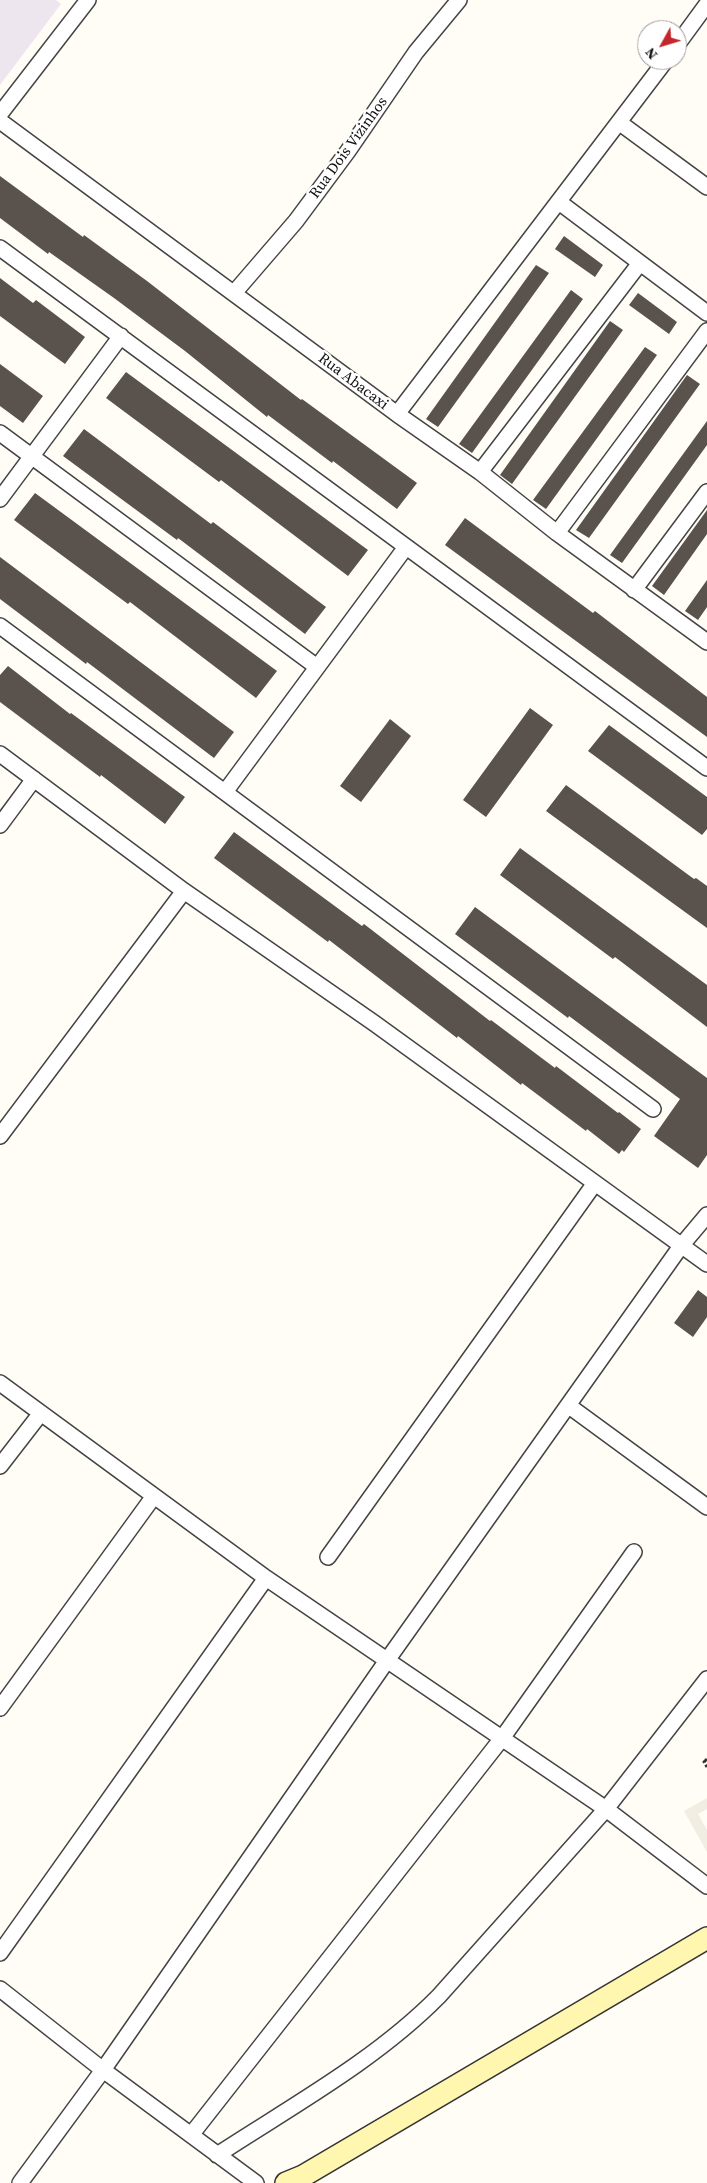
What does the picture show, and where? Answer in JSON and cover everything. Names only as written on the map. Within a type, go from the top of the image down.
[{"type":"street","points":[[0,114],[88,0]]},
{"type":"street","name":"Rua Dois Vizinhos","points":[[234,293],[296,221],[348,151],[416,52],[459,0]]},
{"type":"street","points":[[687,31],[707,4]]},
{"type":"street","points":[[396,414],[659,70]]},
{"type":"street","name":"Rua Abacaxi","points":[[0,121],[396,414],[480,472],[557,534],[707,642]]},
{"type":"street","points":[[620,123],[707,187]]},
{"type":"street","points":[[559,202],[707,313]]},
{"type":"street","points":[[0,248],[707,768]]},
{"type":"street","points":[[480,472],[640,263]]},
{"type":"street","points":[[557,534],[707,331]]},
{"type":"street","points":[[0,499],[120,336]]},
{"type":"street","points":[[0,433],[317,667]]},
{"type":"street","points":[[634,590],[707,492]]},
{"type":"street","points":[[225,792],[406,546]]},
{"type":"street","points":[[0,626],[653,1109]]},
{"type":"street","points":[[0,754],[184,891],[374,1023],[707,1264]]},
{"type":"street","points":[[0,824],[34,780]]},
{"type":"street","points":[[0,1136],[184,891]]},
{"type":"street","points":[[328,1557],[595,1184]]},
{"type":"street","points":[[20,2183],[103,2070],[388,1659],[682,1246],[707,1216]]},
{"type":"street","points":[[0,1383],[266,1578],[388,1659],[606,1809],[707,1886]]},
{"type":"street","points":[[569,1406],[707,1508]]},
{"type":"street","points":[[0,1466],[41,1413]]},
{"type":"street","points":[[0,1708],[154,1496]]},
{"type":"street","points":[[191,2135],[502,1737],[634,1552]]},
{"type":"street","points":[[0,1953],[266,1578]]},
{"type":"street","points":[[217,2155],[387,2044],[413,2023],[606,1809],[707,1678]]},
{"type":"street","points":[[299,2181],[707,1938]]},
{"type":"street","points":[[0,1990],[103,2070],[256,2183]]},
{"type":"path","points":[[707,1759],[704,1762],[707,1767]]},
{"type":"shaded area","points":[[0,0],[56,0],[61,4],[0,85]]},
{"type":"shaded area","points":[[707,1798],[707,1809],[698,1814],[707,1830],[707,1852],[684,1811]]},
{"type":"building","points":[[0,176],[147,281],[301,400],[417,483],[397,509],[268,415],[267,417],[185,351],[114,298],[49,252],[48,254],[0,218]]},
{"type":"building","points":[[564,236],[603,265],[595,277],[555,249]]},
{"type":"building","points":[[536,265],[549,273],[438,427],[426,419]]},
{"type":"building","points":[[0,278],[33,303],[36,300],[85,337],[65,364],[0,316]]},
{"type":"building","points":[[571,290],[583,299],[472,453],[459,444]]},
{"type":"building","points":[[638,293],[677,322],[669,334],[629,305]]},
{"type":"building","points":[[610,321],[623,330],[512,484],[500,475]]},
{"type":"building","points":[[645,347],[657,355],[546,509],[533,500]]},
{"type":"building","points":[[0,364],[43,396],[23,423],[0,406]]},
{"type":"building","points":[[126,372],[368,550],[348,576],[221,480],[219,482],[106,398]]},
{"type":"building","points":[[687,375],[700,384],[589,538],[576,530]]},
{"type":"building","points":[[707,421],[707,445],[622,563],[610,555]]},
{"type":"building","points":[[84,429],[211,524],[213,522],[326,607],[305,634],[178,538],[177,540],[63,456]]},
{"type":"building","points":[[35,493],[277,671],[256,698],[130,602],[128,604],[14,520]]},
{"type":"building","points":[[707,510],[707,534],[664,595],[652,586]]},
{"type":"building","points":[[465,518],[593,613],[595,611],[707,697],[707,737],[445,545]]},
{"type":"building","points":[[0,557],[234,732],[214,758],[0,599]]},
{"type":"building","points":[[707,580],[707,607],[698,620],[685,611]]},
{"type":"building","points":[[8,666],[70,714],[185,797],[165,824],[0,702],[0,675]]},
{"type":"building","points":[[530,708],[553,725],[486,817],[463,800]]},
{"type":"building","points":[[390,719],[411,736],[361,802],[340,786]]},
{"type":"building","points":[[609,725],[707,797],[707,829],[702,835],[588,751]]},
{"type":"building","points":[[566,785],[694,879],[696,878],[707,886],[707,928],[546,811]]},
{"type":"building","points":[[234,832],[362,926],[364,924],[490,1021],[555,1068],[556,1066],[641,1129],[624,1152],[622,1150],[619,1154],[522,1083],[521,1085],[329,940],[328,942],[214,858]]},
{"type":"building","points":[[520,848],[707,985],[707,1027],[615,957],[613,959],[500,875]]},
{"type":"building","points":[[475,907],[707,1078],[707,1155],[698,1168],[654,1136],[680,1099],[455,934]]},
{"type":"building","points":[[698,1290],[707,1297],[707,1317],[693,1337],[674,1323]]}]
